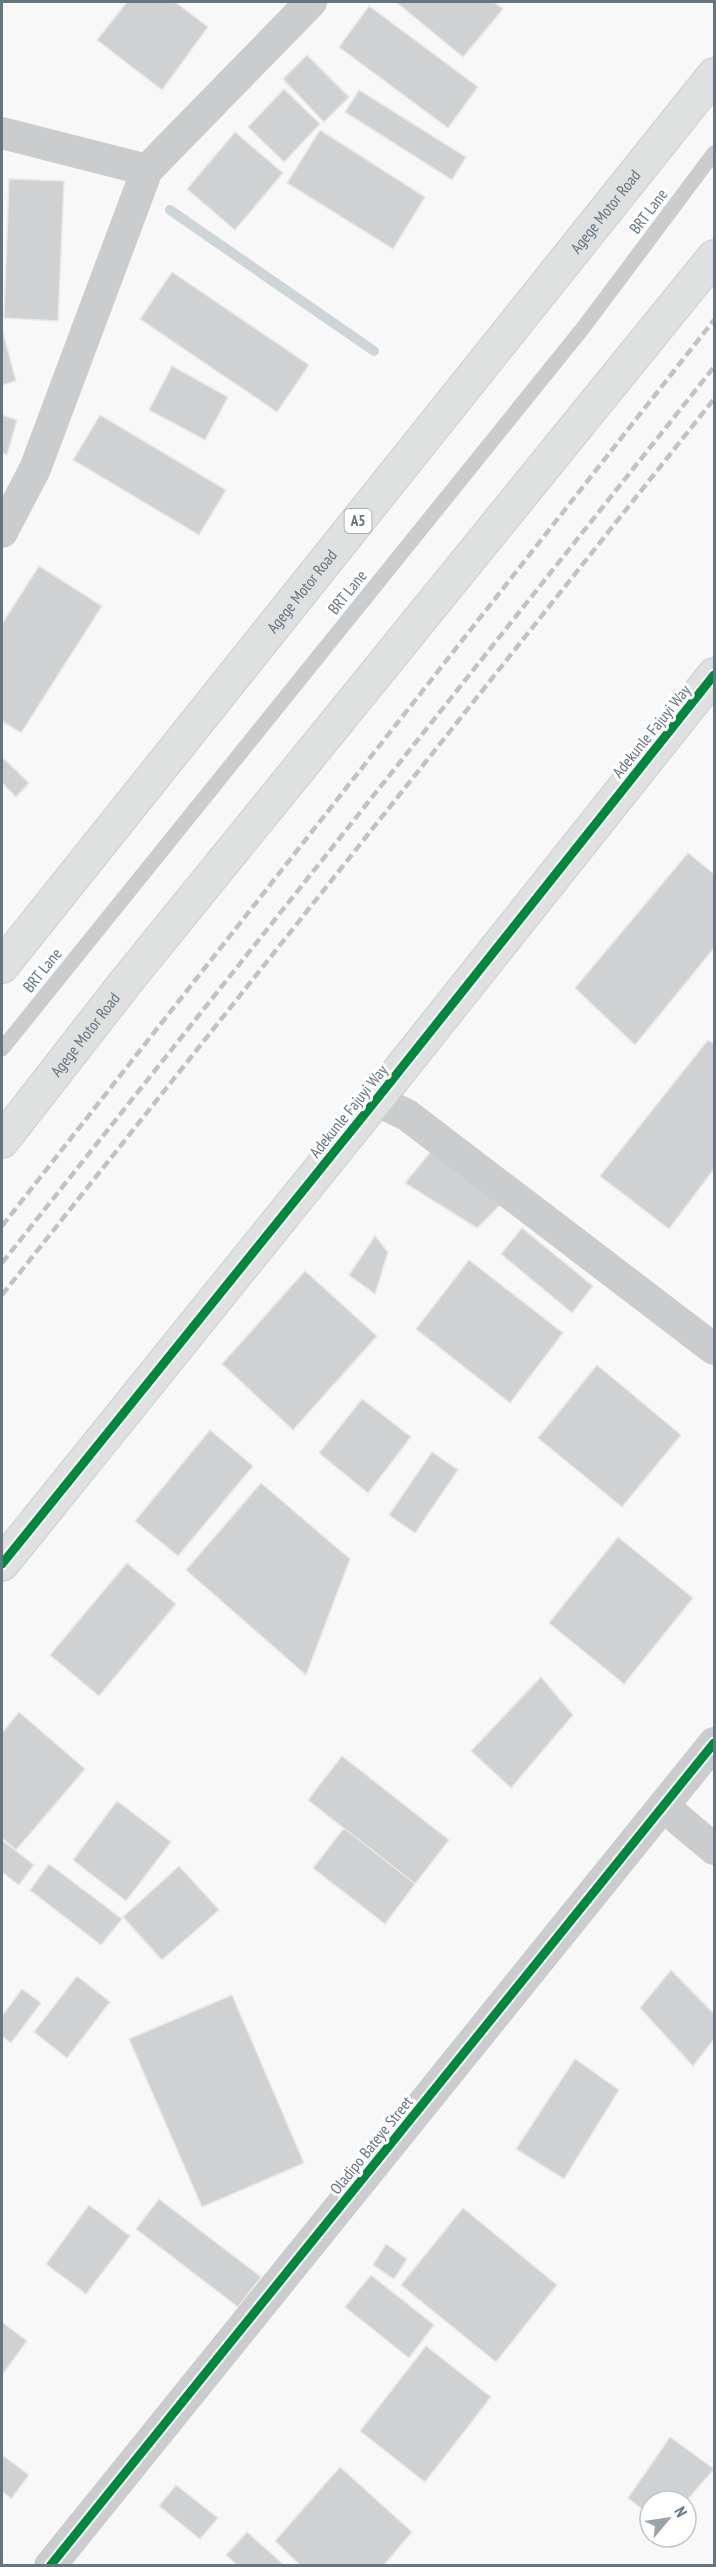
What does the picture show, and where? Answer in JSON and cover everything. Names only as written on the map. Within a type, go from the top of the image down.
[{"type":"main road","name":"Agege Motor Road","points":[[2,966],[714,75]]},
{"type":"main road","name":"Agege Motor Road","points":[[2,1141],[125,983],[714,257]]},
{"type":"main road","name":"Adekunle Fajuyi Way","points":[[2,1564],[376,1100],[714,675]]},
{"type":"street","points":[[2,532],[35,469],[147,170],[311,2]]},
{"type":"street","points":[[2,133],[147,170]]},
{"type":"street","points":[[376,1100],[407,1115],[714,1349]]},
{"type":"street","name":"Oladipo Bateye Street","points":[[50,2565],[714,1743]]},
{"type":"street","points":[[663,1806],[714,1849]]},
{"type":"lane","name":"BRT Lane","points":[[2,1049],[583,328],[714,153]]},
{"type":"building","points":[[127,2],[175,2],[208,27],[162,90],[97,40]]},
{"type":"building","points":[[396,2],[494,2],[503,9],[463,57]]},
{"type":"building","points":[[369,6],[478,87],[448,128],[339,47]]},
{"type":"building","points":[[307,55],[349,97],[324,122],[283,79]]},
{"type":"building","points":[[284,89],[320,124],[284,162],[248,127]]},
{"type":"building","points":[[359,90],[466,157],[452,180],[345,112]]},
{"type":"building","points":[[320,130],[425,197],[393,249],[287,183]]},
{"type":"building","points":[[235,132],[283,173],[235,230],[187,189]]},
{"type":"building","points":[[9,179],[64,181],[58,321],[4,318]]},
{"type":"building","points":[[172,272],[309,365],[277,412],[140,319]]},
{"type":"building","points":[[2,329],[16,381],[2,385]]},
{"type":"building","points":[[172,366],[228,397],[205,440],[149,410]]},
{"type":"building","points":[[2,415],[17,420],[7,455],[2,453]]},
{"type":"building","points":[[100,415],[226,490],[199,535],[73,460]]},
{"type":"building","points":[[39,566],[102,606],[21,733],[2,721],[2,624]]},
{"type":"building","points":[[2,757],[29,783],[16,797],[2,783]]},
{"type":"building","points":[[688,853],[714,874],[714,948],[635,1045],[575,988]]},
{"type":"building","points":[[708,1040],[714,1044],[714,1169],[669,1229],[600,1176]]},
{"type":"building","points":[[433,1149],[500,1205],[477,1228],[405,1183]]},
{"type":"building","points":[[522,1228],[593,1286],[572,1313],[501,1254]]},
{"type":"building","points":[[375,1236],[388,1252],[375,1294],[349,1275]]},
{"type":"building","points":[[469,1260],[563,1333],[510,1403],[416,1329]]},
{"type":"building","points":[[305,1271],[377,1336],[293,1430],[222,1364]]},
{"type":"building","points":[[597,1365],[681,1435],[622,1507],[538,1438]]},
{"type":"building","points":[[362,1399],[411,1437],[368,1493],[319,1453]]},
{"type":"building","points":[[210,1430],[253,1466],[178,1556],[135,1521]]},
{"type":"building","points":[[432,1452],[458,1470],[415,1533],[389,1515]]},
{"type":"building","points":[[261,1483],[350,1559],[306,1675],[186,1570]]},
{"type":"building","points":[[618,1537],[693,1598],[624,1684],[549,1623]]},
{"type":"building","points":[[127,1563],[176,1604],[99,1696],[50,1655]]},
{"type":"building","points":[[541,1677],[573,1715],[511,1788],[471,1751]]},
{"type":"building","points":[[19,1712],[85,1769],[16,1850],[2,1838],[2,1733]]},
{"type":"building","points":[[342,1756],[449,1840],[415,1884],[308,1800]]},
{"type":"building","points":[[117,1801],[171,1842],[126,1901],[73,1860]]},
{"type":"building","points":[[344,1828],[415,1884],[385,1924],[313,1868]]},
{"type":"building","points":[[2,1840],[34,1865],[19,1885],[2,1872]]},
{"type":"building","points":[[49,1864],[122,1919],[101,1945],[30,1890]]},
{"type":"building","points":[[179,1866],[219,1910],[162,1960],[123,1917]]},
{"type":"building","points":[[671,1970],[714,2014],[714,2039],[693,2066],[640,2008]]},
{"type":"building","points":[[77,1976],[110,2002],[67,2058],[34,2032]]},
{"type":"building","points":[[22,1989],[41,2003],[11,2043],[2,2036],[2,2016]]},
{"type":"building","points":[[232,1995],[304,2163],[202,2207],[129,2039]]},
{"type":"building","points":[[575,2059],[619,2090],[564,2179],[516,2149]]},
{"type":"building","points":[[159,2199],[261,2277],[238,2307],[136,2229]]},
{"type":"building","points":[[89,2205],[130,2236],[86,2294],[46,2264]]},
{"type":"building","points":[[463,2208],[557,2285],[496,2362],[401,2285]]},
{"type":"building","points":[[386,2244],[407,2259],[394,2279],[373,2265]]},
{"type":"building","points":[[371,2275],[434,2325],[409,2358],[345,2307]]},
{"type":"building","points":[[2,2322],[27,2341],[2,2375]]},
{"type":"building","points":[[426,2346],[491,2397],[425,2482],[360,2431]]},
{"type":"building","points":[[670,2437],[714,2469],[696,2489],[638,2489],[638,2506],[628,2498]]},
{"type":"building","points":[[2,2455],[29,2475],[11,2499],[2,2491]]},
{"type":"building","points":[[340,2467],[412,2532],[383,2566],[301,2566],[275,2541]]},
{"type":"building","points":[[176,2485],[218,2518],[200,2539],[159,2506]]},
{"type":"building","points":[[247,2532],[285,2566],[238,2566],[226,2555]]},
{"type":"waterway","points":[[170,210],[374,351]]},
{"type":"railway","points":[[2,1226],[714,320]]},
{"type":"railway","points":[[2,1263],[714,367]]},
{"type":"railway","points":[[2,1295],[714,399]]},
{"type":"cycle path","points":[[2,1564],[376,1100],[714,675]]},
{"type":"cycle path","points":[[50,2566],[714,1743]]}]
